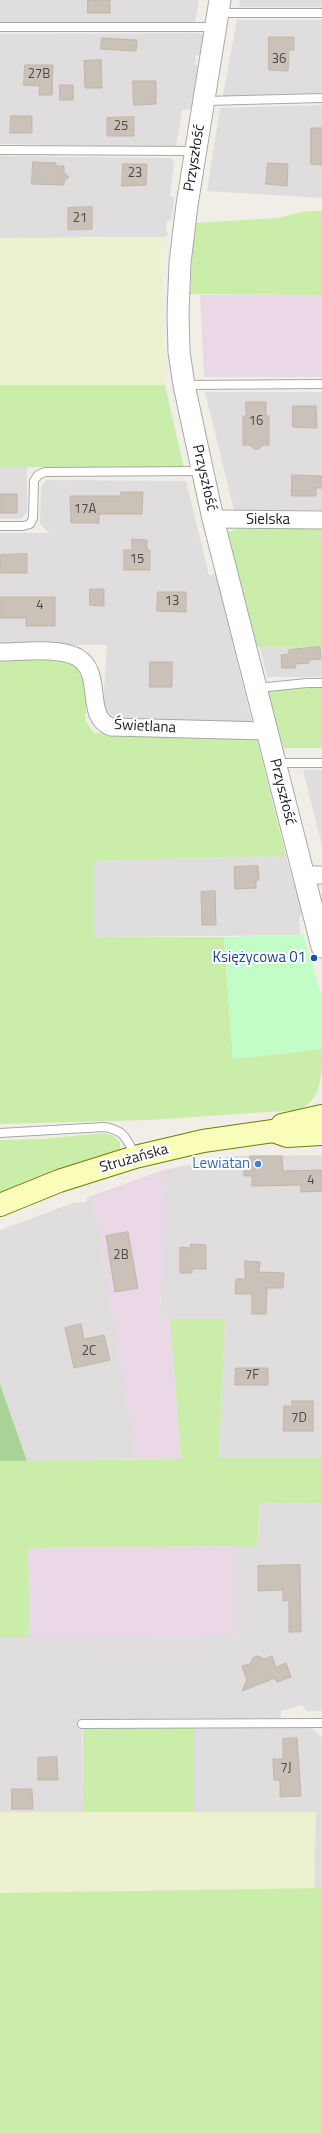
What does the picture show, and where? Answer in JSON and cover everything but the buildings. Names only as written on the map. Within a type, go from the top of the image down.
[{"type":"main road","name":"Strużańska","points":[[0,1205],[59,1181],[136,1157],[203,1141],[273,1131],[283,1124],[322,1116]]},
{"type":"main road","name":"Strużańska","points":[[273,1131],[287,1136],[322,1134]]},
{"type":"street","name":"Przyszłość","points":[[218,13],[180,263],[178,313],[179,352],[184,385],[213,519],[275,763],[313,875],[322,947]]},
{"type":"street","name":"Sielska","points":[[213,519],[322,520]]},
{"type":"street","name":"Świetlana","points":[[0,652],[57,652],[77,657],[91,671],[99,717],[104,724],[111,727],[267,731]]},
{"type":"lane","points":[[0,27],[218,13],[322,13]]},
{"type":"lane","points":[[204,101],[322,98]]},
{"type":"lane","points":[[0,150],[196,151]]},
{"type":"lane","points":[[184,385],[322,384]]},
{"type":"lane","points":[[0,526],[23,526],[30,524],[33,518],[34,481],[38,475],[45,472],[202,471]]},
{"type":"lane","points":[[256,688],[322,683]]},
{"type":"lane","points":[[275,763],[322,763]]},
{"type":"lane","points":[[0,1133],[109,1128],[124,1134],[136,1157]]},
{"type":"lane","points":[[82,1724],[322,1723]]},
{"type":"shaded area","points":[[0,0],[199,0],[195,22],[0,22]]},
{"type":"shaded area","points":[[240,0],[322,0],[322,7],[239,7]]},
{"type":"shaded area","points":[[237,20],[322,20],[322,94],[223,96]]},
{"type":"shaded area","points":[[198,33],[204,35],[201,54],[196,56],[195,64],[199,67],[194,97],[191,109],[182,110],[176,147],[0,144],[0,34]]},
{"type":"shaded area","points":[[322,105],[322,198],[207,191],[220,108]]},
{"type":"shaded area","points":[[0,156],[171,158],[174,162],[170,197],[174,197],[172,218],[167,221],[166,232],[169,233],[165,237],[0,238]]},
{"type":"shaded area","points":[[200,295],[322,295],[322,377],[204,377]]},
{"type":"shaded area","points":[[205,392],[322,392],[322,510],[234,510]]},
{"type":"shaded area","points":[[0,467],[27,467],[27,513],[21,519],[0,519]]},
{"type":"shaded area","points":[[46,480],[186,481],[209,575],[216,574],[252,723],[118,721],[103,707],[107,645],[0,645],[0,533],[49,533],[40,524],[41,487]]},
{"type":"shaded area","points":[[260,647],[322,647],[322,677],[267,677]]},
{"type":"shaded area","points":[[303,770],[322,770],[322,845]]},
{"type":"shaded area","points":[[286,856],[302,913],[299,918],[300,935],[93,937],[93,861]]},
{"type":"shaded area","points":[[322,1155],[322,1458],[219,1458],[225,1319],[160,1319],[164,1170],[232,1156]]},
{"type":"shaded area","points":[[164,1170],[160,1319],[170,1319],[181,1459],[137,1459],[93,1195]]},
{"type":"shaded area","points":[[93,1195],[137,1459],[27,1461],[0,1384],[0,1230],[73,1203],[86,1202],[87,1198]]},
{"type":"shaded area","points":[[322,1503],[322,1711],[307,1711],[302,1705],[281,1711],[281,1718],[82,1719],[83,1812],[0,1812],[0,1637],[235,1635],[235,1546],[257,1546],[260,1504]]},
{"type":"shaded area","points":[[235,1546],[235,1635],[30,1637],[28,1548]]},
{"type":"shaded area","points":[[194,1728],[311,1728],[322,1737],[322,1888],[314,1889],[316,1812],[194,1812]]},
{"type":"green space","points":[[308,211],[322,211],[322,295],[190,294],[194,223],[277,218]]},
{"type":"green space","points":[[165,237],[163,278],[165,385],[0,385],[0,238]]},
{"type":"green space","points":[[0,385],[165,385],[184,468],[0,467]]},
{"type":"green space","points":[[322,528],[322,647],[257,647],[228,532],[236,529]]},
{"type":"green space","points":[[0,658],[58,658],[71,661],[82,671],[88,685],[85,720],[94,733],[256,736],[286,856],[93,861],[93,937],[224,937],[233,1059],[322,1049],[322,1068],[319,1086],[312,1100],[307,1105],[299,1110],[149,1120],[0,1124]]},
{"type":"green space","points":[[322,687],[322,748],[283,748],[268,693],[271,689]]},
{"type":"green space","points":[[303,935],[322,997],[322,1049],[233,1059],[224,937]]},
{"type":"green space","points":[[104,1133],[112,1135],[120,1142],[120,1148],[116,1153],[0,1196],[0,1140],[42,1139]]},
{"type":"green space","points":[[170,1319],[225,1319],[219,1458],[322,1458],[322,1503],[260,1504],[257,1546],[28,1548],[30,1637],[0,1637],[0,1461],[181,1459]]},
{"type":"green space","points":[[0,1384],[27,1461],[0,1461]]},
{"type":"green space","points":[[194,1728],[194,1812],[83,1812],[83,1729]]},
{"type":"green space","points":[[0,1812],[316,1812],[314,1889],[0,1893]]},
{"type":"green space","points":[[322,1888],[322,2134],[0,2134],[0,1893]]},
{"type":"place","name":"Księżycowa 01","points":[[314,958]]},
{"type":"place","name":"Lewiatan","points":[[258,1164]]}]
